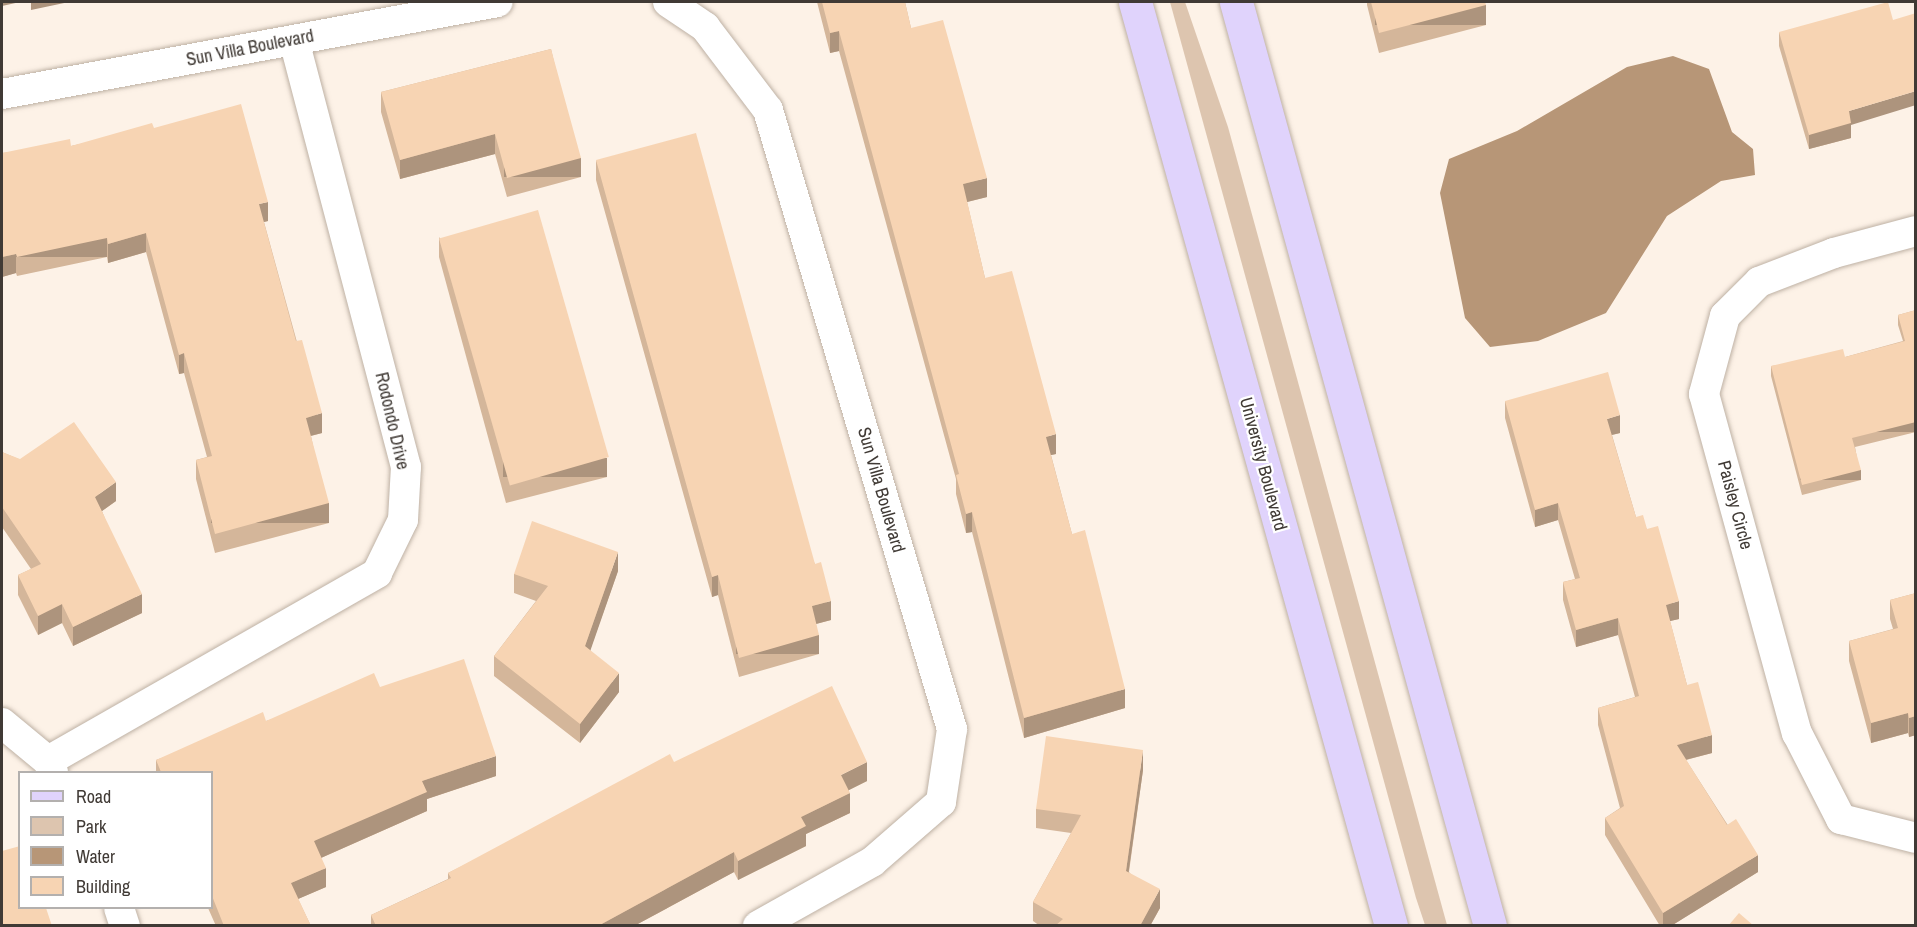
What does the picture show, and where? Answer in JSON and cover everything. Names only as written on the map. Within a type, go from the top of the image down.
[{"type":"main road","name":"University Boulevard","points":[[1135,2],[1391,926]]},
{"type":"main road","points":[[1236,2],[1490,926]]},
{"type":"street","name":"Sun Villa Boulevard","points":[[2,94],[498,2]]},
{"type":"street","name":"Sun Villa Boulevard","points":[[668,2],[705,27],[768,110],[952,729],[941,802],[872,862],[758,926]]},
{"type":"street","name":"Rodondo Drive","points":[[51,767],[376,573],[403,520],[406,467],[294,40]]},
{"type":"street","name":"Paisley Circle","points":[[1916,231],[1834,253],[1759,282],[1725,316],[1704,394],[1797,733],[1841,819],[1916,838]]},
{"type":"street","points":[[2,723],[51,767]]},
{"type":"street","points":[[119,909],[125,926]]},
{"type":"green space","points":[[1170,2],[1185,2],[1228,127],[1447,925],[1425,925],[1416,898]]},
{"type":"water","points":[[1673,56],[1709,69],[1732,132],[1753,149],[1755,175],[1721,181],[1667,216],[1606,313],[1538,341],[1490,347],[1465,318],[1440,193],[1449,159],[1517,131],[1627,67]]},
{"type":"building","points":[[822,2],[905,2],[911,28],[943,20],[987,178],[963,184],[985,278],[1012,271],[1056,434],[1046,437],[1072,534],[1085,530],[1125,689],[1024,718],[972,512],[966,514],[956,475],[959,474],[839,31],[830,33]]},
{"type":"building","points":[[1371,2],[1485,2],[1486,5],[1379,33]]},
{"type":"building","points":[[1888,2],[1893,20],[1916,13],[1916,91],[1849,111],[1851,123],[1809,135],[1779,32]]},
{"type":"building","points":[[551,49],[581,158],[507,178],[495,134],[400,160],[381,92]]},
{"type":"building","points":[[241,104],[268,202],[259,204],[296,341],[302,340],[322,413],[306,418],[329,503],[215,534],[196,460],[212,456],[184,353],[179,355],[146,233],[108,244],[107,238],[17,257],[16,254],[2,257],[2,153],[70,139],[71,146],[152,123],[154,128]]},
{"type":"building","points":[[696,133],[815,564],[821,562],[831,601],[812,606],[819,635],[739,658],[718,575],[712,577],[596,160]]},
{"type":"building","points":[[538,210],[609,457],[510,485],[439,238]]},
{"type":"building","points":[[1916,310],[1916,422],[1852,438],[1861,470],[1802,485],[1771,366],[1843,349],[1845,357],[1905,341],[1898,315]]},
{"type":"building","points":[[1608,372],[1620,415],[1607,419],[1636,517],[1643,515],[1647,529],[1658,526],[1679,601],[1666,605],[1687,685],[1698,682],[1712,735],[1677,745],[1727,825],[1736,819],[1758,855],[1663,913],[1605,818],[1624,806],[1598,708],[1639,696],[1618,618],[1576,630],[1563,582],[1580,578],[1558,503],[1535,510],[1505,401]]},
{"type":"building","points":[[74,422],[116,482],[95,497],[142,594],[73,627],[62,604],[38,616],[18,575],[41,564],[2,507],[2,452],[20,459]]},
{"type":"building","points":[[532,521],[618,552],[585,646],[619,673],[580,724],[494,656],[548,586],[514,574]]},
{"type":"building","points":[[1916,593],[1916,716],[1909,718],[1908,713],[1871,723],[1849,641],[1898,628],[1890,600]]},
{"type":"building","points":[[464,659],[496,756],[422,781],[427,792],[314,841],[326,868],[291,883],[311,926],[224,926],[213,898],[213,771],[161,771],[156,760],[263,712],[266,721],[374,673],[380,687]]},
{"type":"building","points":[[832,686],[867,762],[841,775],[850,793],[801,817],[806,826],[738,861],[734,852],[598,926],[376,926],[371,915],[451,878],[448,873],[670,754],[674,762]]},
{"type":"building","points":[[1046,736],[1143,750],[1126,871],[1160,889],[1140,926],[1055,926],[1063,919],[1033,902],[1081,815],[1036,809]]},
{"type":"building","points":[[18,847],[18,909],[46,909],[52,926],[2,926],[2,851]]},
{"type":"building","points":[[1739,913],[1754,926],[1728,926]]}]
